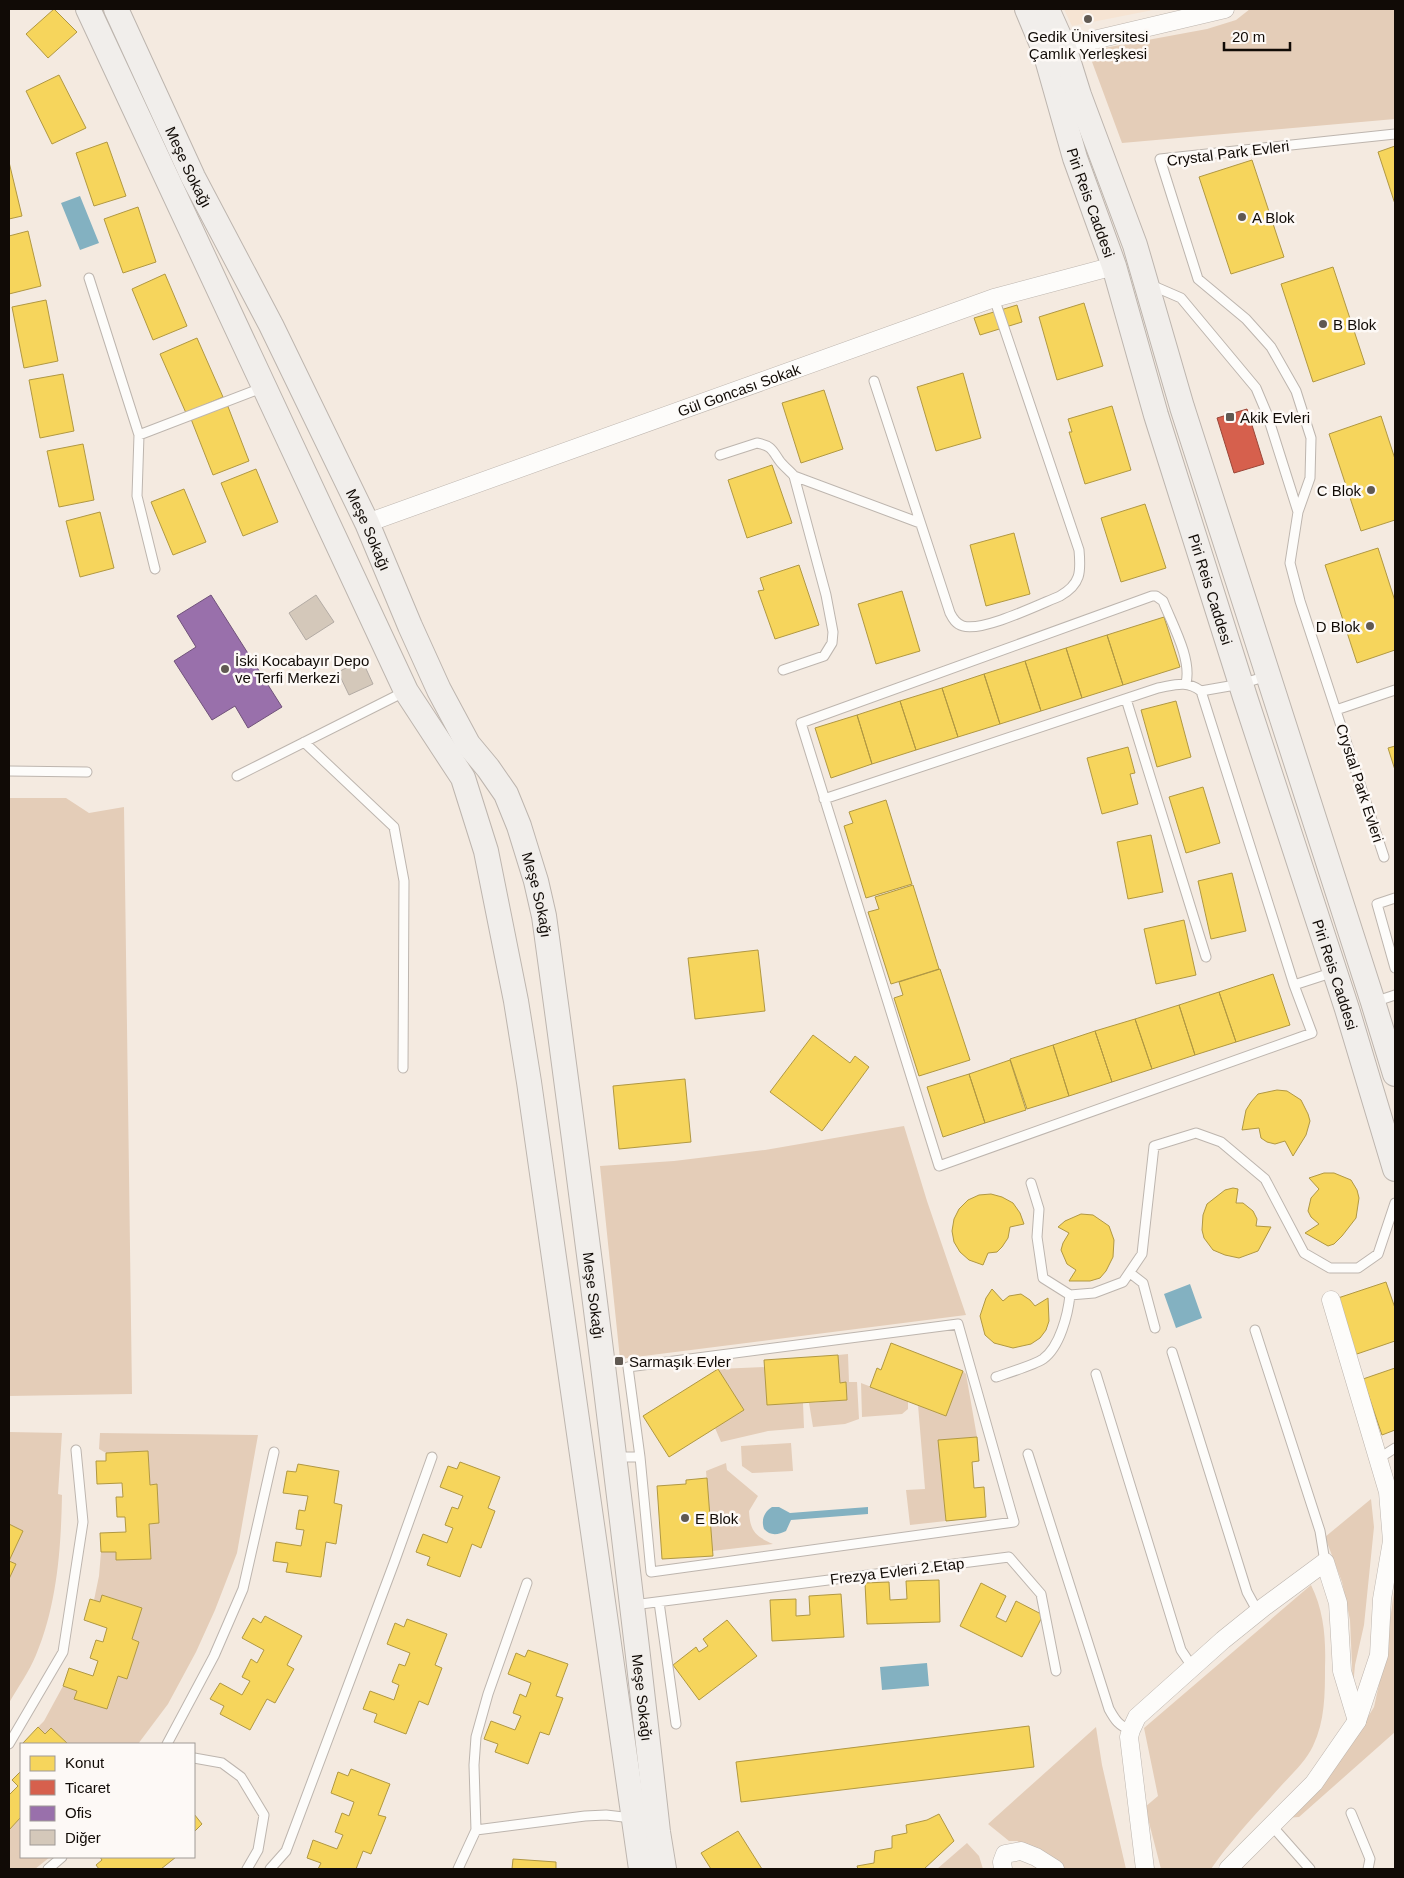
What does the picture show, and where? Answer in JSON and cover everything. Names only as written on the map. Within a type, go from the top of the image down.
[{"type":"street","name":"Meşe Sokağı","points":[[88,9],[406,691],[463,778],[486,851],[516,1000],[529,1082],[641,1869]]},
{"type":"street","name":"Meşe Sokağı","points":[[116,9],[193,177],[271,325],[367,523],[410,626],[455,722],[468,744],[506,794],[519,826],[536,881],[544,916],[579,1170],[664,1869]]},
{"type":"street","name":"Piri Reis Caddesi","points":[[1027,9],[1045,52],[1075,158],[1114,266],[1156,415],[1347,1009],[1395,1169]]},
{"type":"street","name":"Piri Reis Caddesi","points":[[1047,9],[1064,47],[1079,95],[1135,245],[1182,407],[1268,675],[1384,998],[1395,1074]]},
{"type":"street","points":[[1064,47],[1226,9]]},
{"type":"street","name":"Gül Goncası Sokak","points":[[367,523],[994,298],[1114,266]]},
{"type":"street","points":[[1228,1869],[1314,1783],[1357,1721],[1379,1655],[1382,1599],[1392,1540],[1388,1492],[1330,1300]]},
{"type":"street","points":[[1145,1869],[1130,1749],[1131,1730],[1137,1717],[1258,1612],[1325,1562],[1338,1603],[1342,1671],[1357,1721]]},
{"type":"street","points":[[1003,1869],[1002,1862],[1005,1854],[1021,1851],[1036,1857],[1055,1869]]},
{"type":"lane","name":"Crystal Park Evleri","points":[[1384,857],[1300,601],[1290,563],[1298,512],[1310,478],[1311,438],[1296,391],[1271,347],[1246,319],[1198,279],[1160,159],[1395,134]]},
{"type":"lane","points":[[89,278],[139,435],[137,496],[155,569]]},
{"type":"lane","name":"Crystal Park Evleri","points":[[1146,282],[1181,298],[1256,388],[1267,414],[1298,512]]},
{"type":"lane","points":[[874,381],[954,621],[963,626],[985,625],[1070,591],[1077,581],[1080,565],[1078,550],[994,298]]},
{"type":"lane","points":[[139,435],[264,386]]},
{"type":"lane","points":[[720,455],[757,443],[764,444],[776,453],[779,460],[794,476],[920,523]]},
{"type":"lane","points":[[782,670],[824,656],[832,643],[833,632],[826,596],[794,476]]},
{"type":"lane","points":[[824,799],[1158,688],[1186,684],[1193,685],[1202,691],[1294,985],[1312,1033],[939,1166],[824,799],[801,724],[1149,596],[1156,596],[1163,601],[1186,660],[1188,672],[1186,684]]},
{"type":"lane","points":[[1202,691],[1241,684],[1268,675]]},
{"type":"lane","name":"Crystal Park Evleri","points":[[1336,710],[1395,690]]},
{"type":"lane","points":[[236,776],[406,691]]},
{"type":"lane","points":[[1126,699],[1206,957]]},
{"type":"lane","points":[[304,742],[394,827],[404,882],[403,1068]]},
{"type":"lane","points":[[9,770],[87,772]]},
{"type":"lane","points":[[1395,898],[1377,904],[1395,968]]},
{"type":"lane","points":[[1294,985],[1334,972]]},
{"type":"lane","points":[[1031,1183],[1039,1209],[1037,1237],[1043,1278],[1070,1295],[1094,1293],[1123,1282],[1142,1254],[1154,1146],[1196,1133],[1221,1142],[1265,1178],[1304,1252],[1330,1268],[1358,1268],[1378,1254],[1395,1203]]},
{"type":"lane","points":[[1130,1272],[1143,1283],[1155,1328]]},
{"type":"lane","points":[[996,1378],[1044,1359],[1061,1333],[1069,1308],[1070,1295]]},
{"type":"lane","points":[[958,1324],[1014,1522],[651,1572],[640,1457],[628,1367],[958,1324]]},
{"type":"lane","points":[[1255,1330],[1320,1530],[1325,1562]]},
{"type":"lane","points":[[1172,1352],[1247,1592],[1258,1612]]},
{"type":"lane","points":[[1096,1374],[1181,1650],[1193,1668]]},
{"type":"lane","points":[[1378,1459],[1395,1448]]},
{"type":"lane","points":[[9,1744],[63,1652],[84,1522],[76,1450]]},
{"type":"lane","points":[[168,1743],[214,1656],[242,1589],[274,1452]]},
{"type":"lane","points":[[1028,1454],[1109,1709],[1115,1721],[1131,1730]]},
{"type":"lane","points":[[270,1869],[286,1852],[432,1457]]},
{"type":"lane","points":[[615,1457],[640,1457]]},
{"type":"lane","name":"Frezya Evleri 2.Etap","points":[[632,1605],[1009,1557],[1041,1594],[1056,1671]]},
{"type":"lane","points":[[461,1868],[476,1830],[474,1765],[476,1737],[488,1694],[528,1583]]},
{"type":"lane","points":[[659,1602],[676,1724]]},
{"type":"lane","points":[[195,1758],[222,1764],[241,1777],[264,1815],[258,1850],[248,1869]]},
{"type":"lane","points":[[1351,1814],[1368,1854],[1370,1864],[1368,1869]]},
{"type":"lane","points":[[476,1830],[585,1816],[606,1815],[634,1818]]},
{"type":"lane","points":[[1272,1826],[1310,1869]]},
{"type":"lane","points":[[48,1869],[61,1858]]},
{"type":"shaded area","name":"Gedik Üniversitesi Çamlık Yerleşkesi","points":[[1064,9],[1158,9],[1072,26]]},
{"type":"shaded area","points":[[1250,9],[1395,9],[1395,119],[1122,143],[1088,51],[1207,29],[1236,20]]},
{"type":"shaded area","points":[[9,798],[66,798],[89,813],[124,807],[132,1394],[9,1396]]},
{"type":"shaded area","points":[[904,1126],[927,1201],[966,1315],[620,1359],[600,1166],[674,1161],[765,1150]]},
{"type":"shaded area","points":[[848,1354],[849,1382],[857,1382],[859,1419],[845,1424],[813,1427],[809,1403],[847,1400],[846,1383],[840,1383],[838,1355]]},
{"type":"shaded area","points":[[765,1367],[767,1405],[803,1403],[804,1428],[768,1431],[721,1442],[715,1428],[744,1410],[718,1369]]},
{"type":"shaded area","points":[[963,1371],[966,1374],[977,1437],[939,1440],[946,1521],[910,1525],[906,1490],[925,1489],[918,1405],[946,1416]]},
{"type":"shaded area","points":[[861,1383],[908,1401],[908,1409],[902,1414],[862,1417]]},
{"type":"shaded area","points":[[9,1432],[62,1433],[58,1494],[62,1495],[59,1556],[49,1616],[33,1661],[9,1703],[9,1579],[16,1564],[9,1561],[23,1531],[9,1524]]},
{"type":"shaded area","points":[[100,1433],[258,1435],[237,1553],[215,1610],[196,1652],[168,1704],[139,1743],[67,1743],[51,1728],[45,1734],[38,1727],[44,1721],[63,1686],[77,1691],[74,1699],[107,1709],[118,1676],[127,1679],[139,1642],[132,1639],[142,1608],[103,1595],[100,1602],[94,1600],[101,1552],[116,1552],[116,1560],[151,1559],[149,1524],[159,1523],[157,1484],[150,1485],[148,1451],[106,1453],[99,1449]]},
{"type":"shaded area","points":[[791,1443],[793,1471],[752,1473],[742,1466],[741,1446]]},
{"type":"shaded area","points":[[726,1463],[727,1470],[758,1496],[749,1511],[752,1528],[758,1535],[773,1544],[712,1551],[706,1471]]},
{"type":"shaded area","points":[[1371,1499],[1374,1527],[1364,1625],[1355,1665],[1353,1687],[1350,1620],[1342,1582],[1325,1537]]},
{"type":"shaded area","points":[[1311,1585],[1319,1605],[1324,1636],[1325,1687],[1320,1727],[1310,1752],[1244,1827],[1211,1869],[1161,1869],[1145,1807],[1158,1796],[1144,1728]]},
{"type":"shaded area","points":[[1395,1585],[1395,1732],[1299,1817],[1285,1818],[1354,1740],[1374,1707],[1384,1662]]},
{"type":"shaded area","points":[[1096,1727],[1102,1765],[1126,1869],[1066,1869],[1017,1841],[1009,1841],[988,1824]]},
{"type":"shaded area","points":[[20,1818],[20,1858],[49,1858],[35,1869],[9,1869],[9,1830]]},
{"type":"shaded area","points":[[967,1843],[979,1856],[983,1869],[937,1869]]},
{"type":"water","points":[[80,196],[99,243],[80,250],[61,203]]},
{"type":"water","points":[[1190,1284],[1202,1318],[1176,1328],[1164,1294]]},
{"type":"water","points":[[772,1507],[779,1507],[790,1513],[868,1507],[868,1514],[791,1520],[786,1531],[774,1534],[764,1529],[763,1522],[765,1514]]},
{"type":"water","points":[[927,1663],[929,1686],[882,1690],[880,1667]]},
{"type":"building: Konut","points":[[54,9],[77,32],[48,58],[26,34]]},
{"type":"building: Konut","points":[[59,75],[86,128],[52,144],[26,91]]},
{"type":"building: Konut","points":[[107,142],[126,196],[94,206],[76,153]]},
{"type":"building: Konut","points":[[1395,146],[1395,204],[1378,152]]},
{"type":"building: Konut","name":"A Blok","points":[[1252,160],[1284,257],[1231,274],[1199,177]]},
{"type":"building: Konut","points":[[9,162],[22,216],[9,219]]},
{"type":"building: Konut","points":[[138,207],[156,262],[123,273],[104,219]]},
{"type":"building: Konut","points":[[28,231],[41,286],[9,294],[9,236]]},
{"type":"building: Konut","name":"B Blok","points":[[1333,267],[1365,364],[1313,382],[1281,284]]},
{"type":"building: Konut","points":[[165,274],[187,326],[153,340],[132,289]]},
{"type":"building: Konut","points":[[46,300],[58,361],[24,368],[12,307]]},
{"type":"building: Konut","points":[[1084,303],[1103,366],[1057,380],[1039,317]]},
{"type":"building: Konut","points":[[1017,305],[1022,322],[980,335],[974,318]]},
{"type":"building: Konut","points":[[197,338],[223,397],[186,413],[160,354]]},
{"type":"building: Konut","points":[[963,373],[981,438],[936,451],[917,387]]},
{"type":"building: Konut","points":[[63,374],[74,431],[40,438],[29,380]]},
{"type":"building: Konut","points":[[824,390],[843,449],[801,463],[782,403]]},
{"type":"building: Konut","points":[[227,404],[249,461],[213,475],[191,419]]},
{"type":"building: Konut","points":[[1112,406],[1131,470],[1085,484],[1069,432],[1072,432],[1068,419]]},
{"type":"building: Konut","name":"C Blok","points":[[1381,416],[1395,459],[1395,520],[1361,531],[1329,434]]},
{"type":"building: Konut","points":[[83,444],[94,500],[59,507],[47,451]]},
{"type":"building: Konut","points":[[772,465],[792,523],[747,538],[728,480]]},
{"type":"building: Konut","points":[[256,469],[278,522],[243,536],[221,483]]},
{"type":"building: Konut","points":[[184,489],[206,542],[173,555],[151,502]]},
{"type":"building: Konut","points":[[1145,504],[1166,568],[1121,582],[1101,518]]},
{"type":"building: Konut","points":[[100,512],[114,568],[80,577],[66,521]]},
{"type":"building: Konut","points":[[1014,533],[1030,594],[986,606],[970,545]]},
{"type":"building: Konut","name":"D Blok","points":[[1378,548],[1395,601],[1395,650],[1357,663],[1325,565]]},
{"type":"building: Konut","points":[[799,565],[819,625],[775,639],[758,591],[764,590],[760,578]]},
{"type":"building: Konut","points":[[902,591],[920,651],[876,664],[858,604]]},
{"type":"building: Konut","points":[[1164,617],[1180,667],[1123,685],[1107,635]]},
{"type":"building: Konut","points":[[1107,635],[1123,685],[1082,698],[1066,648]]},
{"type":"building: Konut","points":[[1066,648],[1082,698],[1041,711],[1025,661]]},
{"type":"building: Konut","points":[[1025,661],[1041,711],[1000,724],[984,674]]},
{"type":"building: Konut","points":[[984,674],[1000,724],[958,737],[942,688]]},
{"type":"building: Konut","points":[[942,688],[958,737],[916,750],[900,701]]},
{"type":"building: Konut","points":[[900,701],[916,750],[872,764],[857,715]]},
{"type":"building: Konut","points":[[1176,701],[1191,757],[1157,767],[1141,710]]},
{"type":"building: Konut","points":[[857,715],[872,764],[831,778],[815,728]]},
{"type":"building: Konut","points":[[1395,746],[1395,770],[1388,748]]},
{"type":"building: Konut","points":[[1128,747],[1135,773],[1130,774],[1138,804],[1102,814],[1087,758]]},
{"type":"building: Konut","points":[[1203,787],[1220,843],[1186,853],[1169,797]]},
{"type":"building: Konut","points":[[886,800],[912,884],[866,898],[844,826],[853,823],[849,812]]},
{"type":"building: Konut","points":[[1151,835],[1163,892],[1128,899],[1117,842]]},
{"type":"building: Konut","points":[[1232,873],[1246,931],[1211,939],[1198,881]]},
{"type":"building: Konut","points":[[913,885],[939,969],[891,984],[868,912],[879,909],[875,897]]},
{"type":"building: Konut","points":[[1184,920],[1196,975],[1156,984],[1144,929]]},
{"type":"building: Konut","points":[[758,950],[765,1011],[695,1019],[688,958]]},
{"type":"building: Konut","points":[[940,969],[970,1060],[919,1076],[894,998],[903,995],[899,982]]},
{"type":"building: Konut","points":[[1273,974],[1290,1025],[1236,1042],[1219,992]]},
{"type":"building: Konut","points":[[1219,992],[1236,1042],[1195,1055],[1179,1005]]},
{"type":"building: Konut","points":[[1179,1005],[1195,1055],[1152,1069],[1135,1019]]},
{"type":"building: Konut","points":[[1135,1019],[1152,1069],[1112,1082],[1095,1031]]},
{"type":"building: Konut","points":[[1095,1031],[1112,1082],[1069,1096],[1053,1045]]},
{"type":"building: Konut","points":[[813,1035],[850,1063],[855,1056],[869,1067],[822,1131],[770,1092]]},
{"type":"building: Konut","points":[[1053,1045],[1069,1096],[1027,1109],[1010,1059]]},
{"type":"building: Konut","points":[[1010,1060],[1026,1110],[985,1123],[969,1074]]},
{"type":"building: Konut","points":[[969,1074],[985,1123],[943,1137],[927,1087]]},
{"type":"building: Konut","points":[[685,1079],[691,1142],[619,1149],[613,1086]]},
{"type":"building: Konut","points":[[1277,1090],[1287,1091],[1301,1100],[1310,1121],[1306,1135],[1293,1156],[1285,1141],[1275,1144],[1267,1142],[1261,1138],[1259,1128],[1242,1130],[1246,1110],[1258,1094]]},
{"type":"building: Konut","points":[[1324,1173],[1334,1173],[1351,1180],[1359,1198],[1356,1218],[1334,1244],[1328,1246],[1305,1233],[1319,1224],[1311,1217],[1308,1211],[1311,1198],[1319,1189],[1309,1178]]},
{"type":"building: Konut","points":[[1238,1189],[1236,1203],[1243,1203],[1253,1211],[1257,1219],[1256,1226],[1271,1227],[1258,1251],[1239,1258],[1213,1250],[1204,1238],[1202,1230],[1203,1215],[1207,1204],[1225,1190]]},
{"type":"building: Konut","points":[[991,1194],[1013,1203],[1020,1213],[1024,1224],[1010,1227],[1008,1238],[1002,1247],[997,1252],[988,1253],[983,1265],[969,1260],[960,1252],[954,1242],[952,1231],[954,1219],[959,1209],[968,1200],[979,1195]]},
{"type":"building: Konut","points":[[1081,1214],[1093,1215],[1109,1226],[1114,1240],[1113,1257],[1100,1278],[1090,1281],[1069,1281],[1076,1270],[1067,1264],[1061,1250],[1069,1233],[1058,1227],[1065,1221]]},
{"type":"building: Konut","points":[[1386,1282],[1395,1308],[1395,1341],[1354,1355],[1335,1299]]},
{"type":"building: Konut","points":[[992,1289],[1003,1301],[1009,1296],[1021,1294],[1035,1306],[1048,1298],[1049,1321],[1046,1330],[1040,1338],[1031,1344],[1013,1348],[994,1343],[985,1335],[980,1316],[986,1298]]},
{"type":"building: Konut","points":[[891,1343],[963,1371],[946,1416],[870,1387],[877,1368],[881,1370]]},
{"type":"building: Konut","points":[[838,1355],[840,1383],[846,1382],[847,1400],[767,1405],[764,1360]]},
{"type":"building: Konut","points":[[1395,1368],[1395,1430],[1382,1435],[1363,1379]]},
{"type":"building: Konut","points":[[718,1369],[744,1410],[669,1457],[643,1416]]},
{"type":"building: Konut","points":[[977,1437],[979,1461],[972,1462],[974,1488],[984,1487],[986,1517],[946,1521],[938,1440]]},
{"type":"building: Konut","points":[[148,1451],[150,1485],[157,1484],[159,1523],[149,1524],[151,1559],[116,1560],[116,1552],[101,1552],[100,1533],[126,1532],[125,1517],[117,1517],[116,1497],[123,1497],[122,1483],[97,1484],[96,1461],[106,1461],[106,1453]]},
{"type":"building: Konut","points":[[460,1462],[500,1477],[488,1508],[495,1511],[481,1548],[472,1544],[460,1577],[427,1565],[430,1557],[416,1552],[423,1534],[447,1543],[453,1528],[445,1525],[452,1507],[458,1509],[463,1496],[440,1487],[448,1466],[457,1469]]},
{"type":"building: Konut","points":[[298,1464],[339,1471],[334,1503],[342,1505],[336,1544],[326,1542],[321,1577],[286,1572],[288,1563],[273,1561],[276,1542],[301,1546],[304,1530],[296,1529],[299,1510],[305,1511],[308,1496],[283,1493],[287,1471],[296,1472]]},
{"type":"building: Konut","name":"E Blok","points":[[707,1478],[713,1556],[662,1559],[657,1486],[686,1484],[686,1480]]},
{"type":"building: Konut","points":[[9,1524],[23,1531],[9,1561]]},
{"type":"building: Konut","points":[[9,1561],[16,1564],[9,1579]]},
{"type":"building: Konut","points":[[939,1580],[940,1622],[867,1624],[865,1583],[889,1582],[890,1600],[907,1599],[906,1581]]},
{"type":"building: Konut","points":[[981,1583],[1006,1596],[996,1617],[1006,1622],[1016,1601],[1043,1615],[1022,1657],[960,1626]]},
{"type":"building: Konut","points":[[841,1594],[844,1637],[772,1641],[770,1600],[796,1599],[796,1616],[810,1615],[809,1596]]},
{"type":"building: Konut","points":[[102,1595],[142,1608],[132,1639],[139,1642],[127,1679],[118,1676],[107,1709],[74,1699],[77,1691],[63,1686],[69,1668],[93,1676],[98,1661],[90,1658],[96,1640],[103,1642],[107,1628],[84,1620],[90,1599],[100,1602]]},
{"type":"building: Konut","points":[[265,1616],[302,1636],[287,1665],[294,1669],[275,1703],[267,1699],[250,1730],[220,1714],[224,1706],[210,1699],[220,1683],[242,1695],[250,1681],[242,1677],[251,1659],[257,1663],[264,1650],[242,1638],[253,1618],[261,1623]]},
{"type":"building: Konut","points":[[407,1619],[447,1634],[435,1665],[442,1668],[428,1705],[419,1701],[406,1734],[374,1722],[377,1714],[363,1709],[370,1691],[394,1700],[399,1685],[392,1682],[399,1664],[405,1666],[410,1653],[387,1644],[395,1623],[404,1627]]},
{"type":"building: Konut","points":[[727,1620],[757,1656],[699,1700],[673,1665],[696,1647],[699,1652],[708,1646],[703,1639]]},
{"type":"building: Konut","points":[[528,1650],[568,1664],[556,1696],[563,1698],[549,1735],[540,1732],[528,1764],[495,1752],[498,1744],[484,1739],[491,1721],[515,1730],[521,1716],[513,1713],[520,1694],[526,1697],[531,1683],[508,1674],[516,1653],[525,1657]]},
{"type":"building: Konut","points":[[1029,1726],[1034,1767],[741,1802],[736,1762]]},
{"type":"building: Konut","points":[[38,1727],[45,1734],[51,1728],[67,1743],[23,1743]]},
{"type":"building: Konut","points":[[351,1769],[390,1784],[378,1815],[386,1817],[371,1854],[363,1851],[356,1869],[318,1869],[321,1863],[307,1858],[313,1840],[337,1849],[343,1835],[335,1832],[342,1813],[349,1816],[354,1802],[331,1793],[338,1772],[348,1776]]},
{"type":"building: Konut","points":[[20,1772],[20,1818],[9,1830],[9,1795],[18,1786],[12,1780]]},
{"type":"building: Konut","points":[[939,1814],[954,1841],[924,1869],[858,1869],[857,1866],[874,1863],[875,1851],[892,1848],[892,1836],[907,1833],[906,1825],[927,1820]]},
{"type":"building: Konut","points":[[195,1815],[202,1824],[195,1831]]},
{"type":"building: Konut","points":[[738,1831],[762,1869],[711,1869],[701,1853]]},
{"type":"building: Konut","points":[[101,1858],[175,1858],[161,1869],[99,1869],[96,1865],[102,1860]]},
{"type":"building: Konut","points":[[513,1859],[556,1862],[556,1869],[512,1869]]},
{"type":"building: Ticaret","points":[[1247,409],[1264,464],[1234,473],[1217,418]]},
{"type":"building: Ofis","points":[[211,595],[282,707],[248,728],[235,706],[212,720],[174,661],[196,647],[177,616]]},
{"type":"building: Diğer","points":[[316,595],[334,622],[306,640],[289,613]]},
{"type":"building: Diğer","points":[[362,660],[373,684],[349,695],[338,672]]},
{"type":"place","name":"Gedik Üniversitesi Çamlık Yerleşkesi","points":[[1088,19]]},
{"type":"place","name":"A Blok","points":[[1242,217]]},
{"type":"place","name":"B Blok","points":[[1323,324]]},
{"type":"place","name":"Akik Evleri","points":[[1230,417]]},
{"type":"place","name":"C Blok","points":[[1371,490]]},
{"type":"place","name":"D Blok","points":[[1370,626]]},
{"type":"place","name":"İski Kocabayır Depo ve Terfi Merkezi","points":[[225,669]]},
{"type":"place","name":"Sarmaşık Evler","points":[[619,1361]]},
{"type":"place","name":"E Blok","points":[[685,1518]]}]
